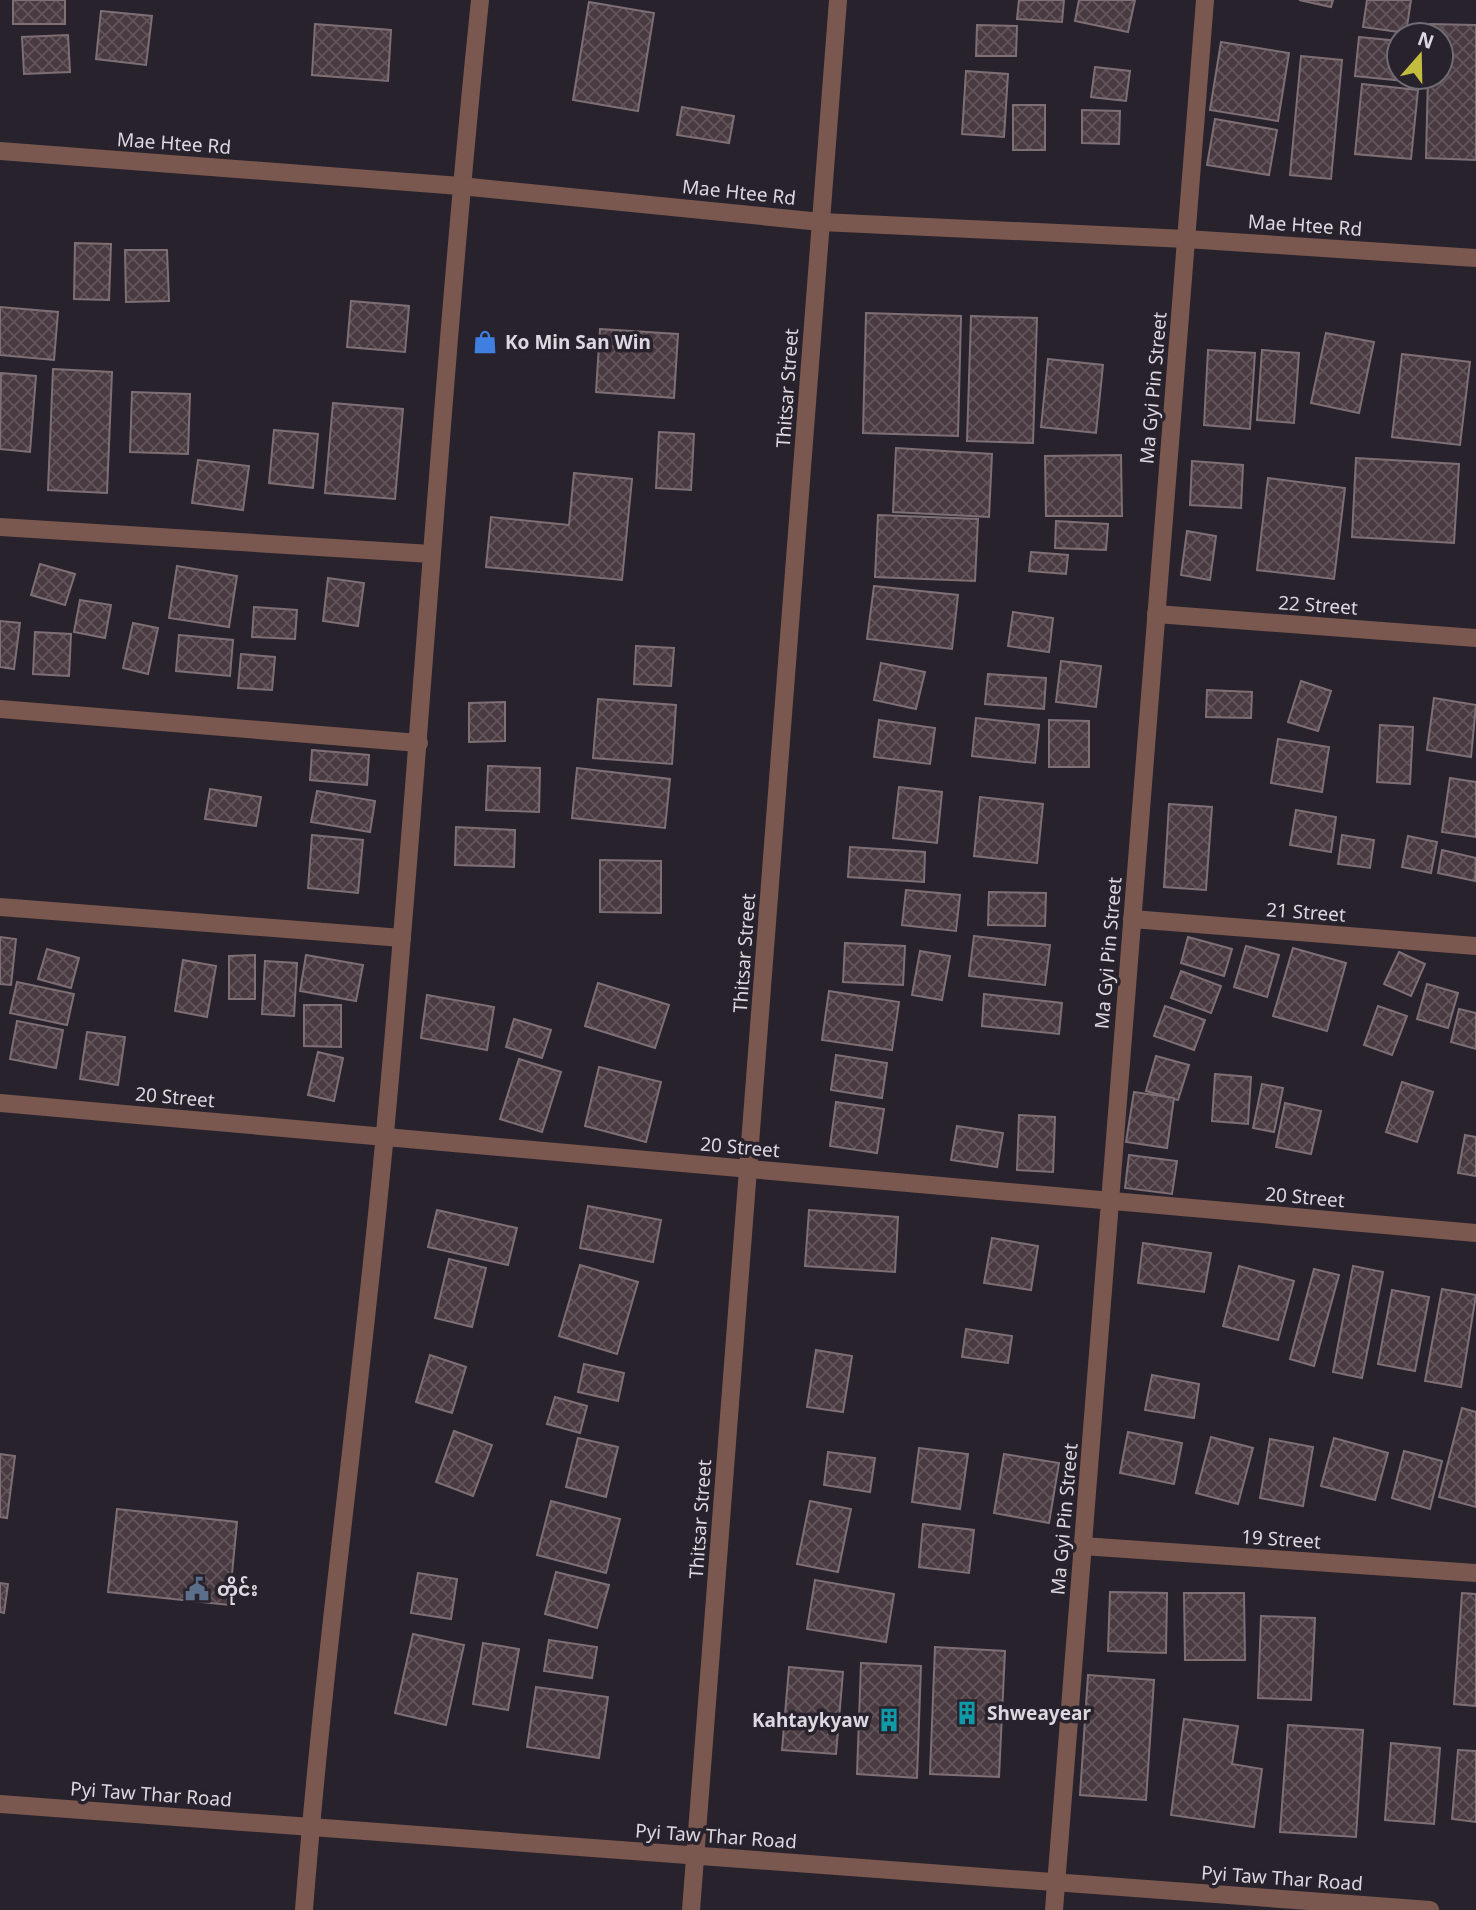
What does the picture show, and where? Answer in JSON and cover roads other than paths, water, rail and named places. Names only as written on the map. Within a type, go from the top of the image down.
[{"type":"street","points":[[304,1910],[385,1137],[419,743],[460,186],[480,0]]},
{"type":"street","name":"Thitsar Street","points":[[691,1910],[838,0]]},
{"type":"street","name":"Ma Gyi Pin Street","points":[[1054,1910],[1205,0]]},
{"type":"street","name":"Mae Htee Rd","points":[[0,150],[460,186],[821,222],[1186,239],[1476,258]]},
{"type":"street","points":[[0,527],[431,554]]},
{"type":"street","name":"22 Street","points":[[1156,614],[1476,638]]},
{"type":"street","points":[[0,709],[419,743]]},
{"type":"street","points":[[0,907],[402,938]]},
{"type":"street","name":"21 Street","points":[[1132,919],[1476,946]]},
{"type":"street","name":"20 Street","points":[[0,1103],[1476,1233]]},
{"type":"street","name":"19 Street","points":[[1082,1546],[1476,1573]]},
{"type":"street","name":"Pyi Taw Thar Road","points":[[0,1804],[1430,1910]]},
{"type":"place","name":"Ko Min San Win","points":[[485,342]]},
{"type":"place","name":"တိုင်း","points":[[197,1589]]},
{"type":"place","name":"Shweayear","points":[[967,1713]]},
{"type":"place","name":"Kahtaykyaw","points":[[889,1720]]}]
